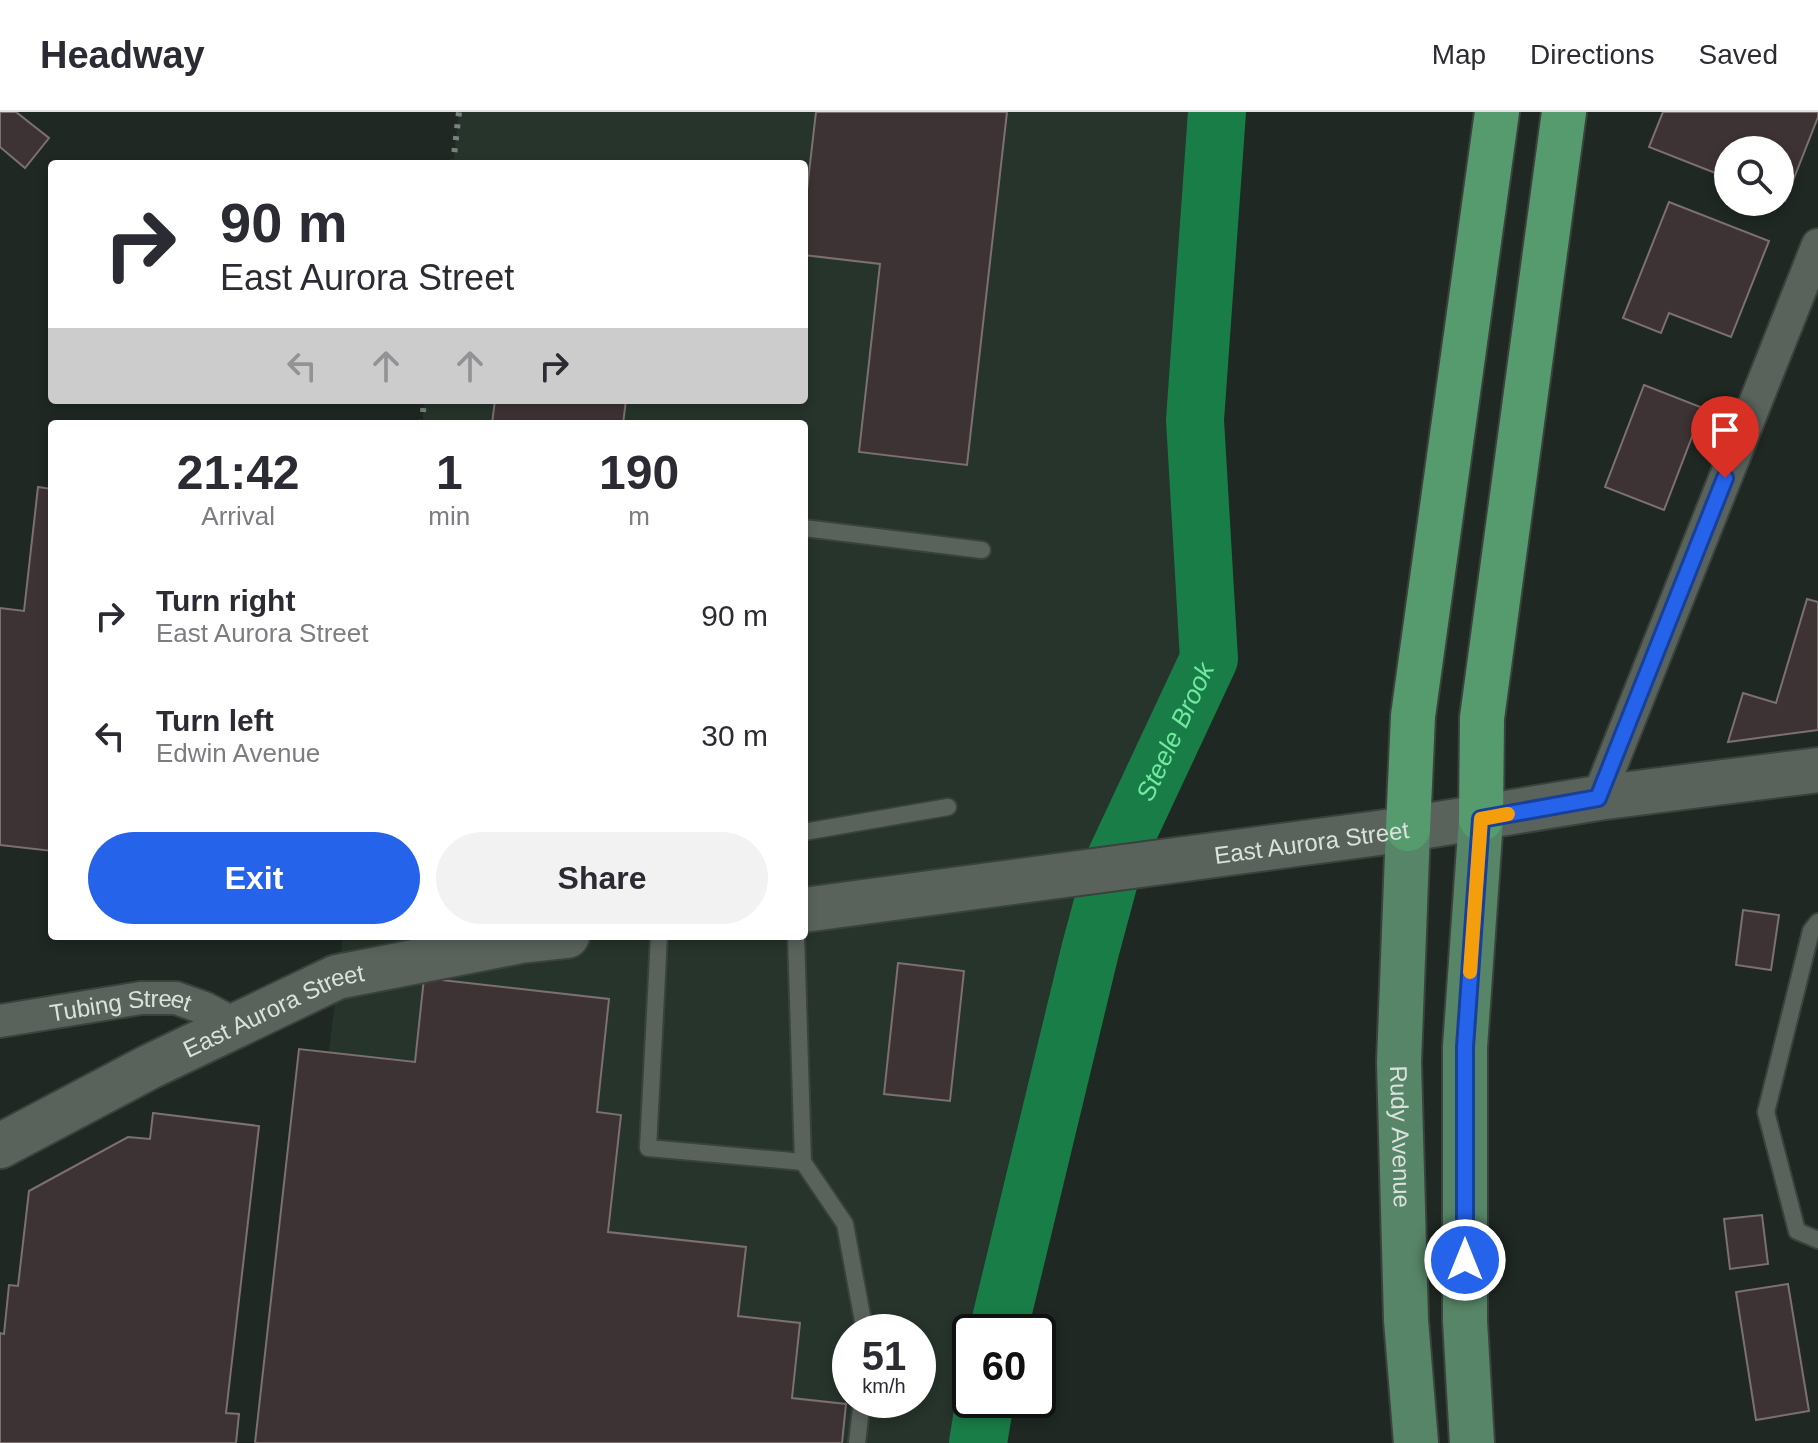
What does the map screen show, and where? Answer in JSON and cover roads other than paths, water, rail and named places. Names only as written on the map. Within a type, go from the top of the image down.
[{"type":"highway","points":[[1408,829],[1413,716],[1497,112]]},
{"type":"highway","points":[[1481,819],[1482,718],[1564,112]]},
{"type":"main road","name":"East Aurora Street","points":[[808,909],[1481,819],[1598,798],[1818,770]]},
{"type":"main road","points":[[1472,1443],[1465,1321],[1465,1047],[1481,819]]},
{"type":"main road","name":"Rudy Avenue","points":[[1408,829],[1399,1062],[1406,1320],[1416,1443]]},
{"type":"main road","name":"East Aurora Street","points":[[0,1146],[149,1067],[337,977],[530,940]]},
{"type":"street","points":[[1598,798],[1818,245]]},
{"type":"street","name":"Tubing Street","points":[[0,1021],[141,998],[176,998],[236,1025]]},
{"type":"lane","points":[[808,528],[982,550]]},
{"type":"lane","points":[[808,831],[948,807]]},
{"type":"lane","points":[[1818,922],[1811,931],[1766,1112],[1797,1231],[1818,1240]]},
{"type":"lane","points":[[659,940],[648,1148],[803,1162]]},
{"type":"lane","points":[[796,940],[803,1162],[845,1224],[862,1314]]},
{"type":"lane","points":[[857,1443],[860,1418]]},
{"type":"waterway","name":"Steele Brook","points":[[1002,1314],[1114,862],[1209,659],[1195,420],[1217,112]]},
{"type":"waterway","name":"Steele Brook","points":[[978,1443],[982,1418]]},
{"type":"railway","points":[[453,160],[459,112]]},
{"type":"railway","points":[[422,420],[424,404]]}]
